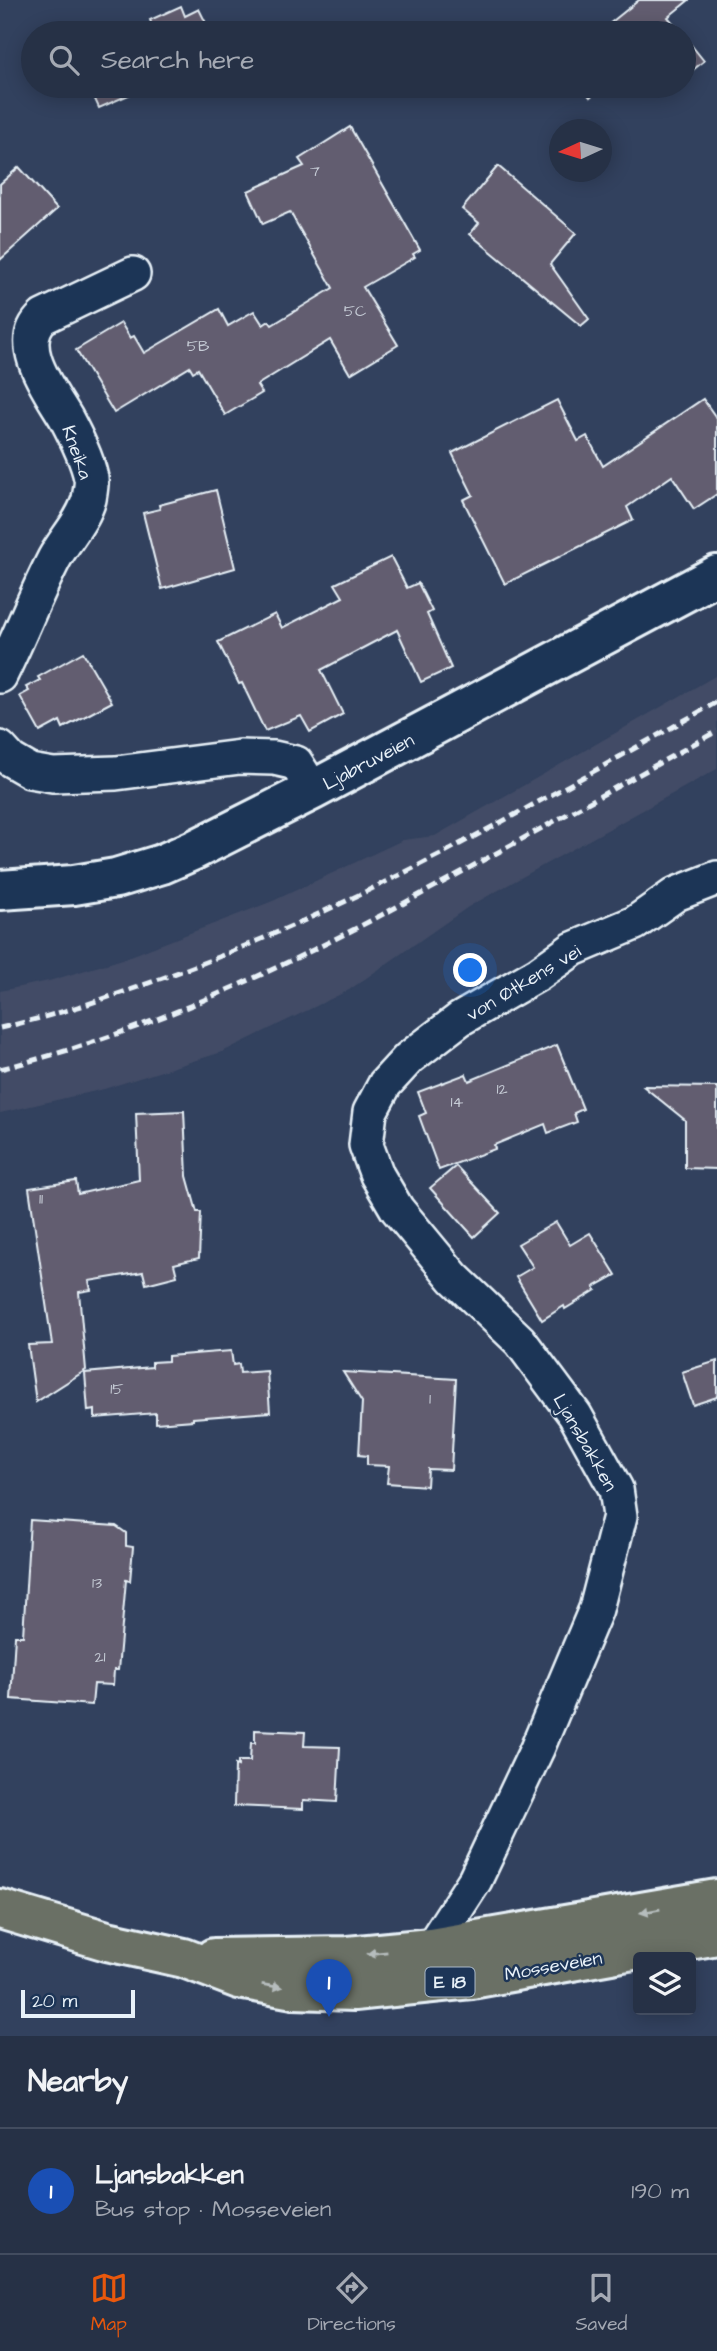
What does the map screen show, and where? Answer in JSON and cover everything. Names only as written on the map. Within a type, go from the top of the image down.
[{"type":"highway","name":"Mosseveien","points":[[184,1958],[348,1956],[431,1948],[717,1899]]},
{"type":"highway","name":"Mosseveien","points":[[0,1909],[83,1934],[184,1958],[239,1979],[265,1986],[294,1989],[354,1991],[471,1979],[717,1935]]},
{"type":"street","name":"Kneika","points":[[0,676],[35,596],[64,542],[82,516],[89,498],[91,479],[76,439],[41,375],[33,353],[32,333],[37,322],[43,317],[133,274]]},
{"type":"street","name":"Ljabruveien","points":[[0,890],[74,885],[116,878],[140,872],[226,835],[717,575]]},
{"type":"street","points":[[0,748],[10,760],[30,771],[53,775],[116,773],[240,757],[274,758],[296,763],[313,790]]},
{"type":"street","name":"von Øtkens vei","points":[[368,1129],[370,1112],[385,1084],[409,1058],[460,1019],[538,974],[573,949],[635,923],[676,894],[717,878]]},
{"type":"street","name":"Ljansbakken","points":[[368,1129],[366,1145],[377,1175],[397,1209],[454,1278],[520,1341],[575,1415],[616,1489],[620,1516],[596,1609],[537,1749],[475,1880],[431,1948]]},
{"type":"shaded area","points":[[717,675],[717,769],[468,907],[349,990],[222,1052],[104,1089],[0,1113],[0,991],[49,981],[123,959],[273,901],[403,840],[435,836]]},
{"type":"building","points":[[639,0],[689,0],[668,17],[672,21],[613,21]]},
{"type":"building","points":[[181,6],[185,16],[199,9],[205,21],[150,21]]},
{"type":"building","points":[[696,51],[704,61],[696,67]]},
{"type":"building","points":[[94,98],[122,98],[99,108]]},
{"type":"building","points":[[350,127],[420,250],[413,254],[415,257],[363,287],[398,345],[350,374],[330,340],[257,385],[262,393],[225,415],[198,369],[193,372],[190,367],[114,413],[76,350],[121,323],[130,338],[134,336],[144,353],[219,309],[228,326],[254,311],[263,325],[269,321],[272,325],[333,288],[290,212],[263,224],[248,191],[304,166],[299,159]]},
{"type":"building","points":[[498,166],[576,233],[550,264],[589,319],[581,326],[470,234],[479,223],[462,209]]},
{"type":"building","points":[[19,167],[57,209],[0,260],[0,184]]},
{"type":"building","points":[[703,399],[717,419],[717,494],[694,509],[672,476],[627,507],[633,520],[505,584],[463,500],[473,495],[452,453],[557,400],[578,441],[587,436],[603,466]]},
{"type":"building","points":[[216,490],[235,568],[162,589],[143,513],[160,509],[159,505]]},
{"type":"building","points":[[391,557],[407,588],[418,583],[432,611],[427,614],[451,668],[421,682],[397,630],[321,670],[343,714],[310,732],[301,716],[265,731],[218,642],[275,614],[282,628],[343,597],[335,584]]},
{"type":"building","points":[[83,652],[112,702],[63,728],[60,721],[40,732],[20,696],[29,691],[26,687],[40,680],[38,677]]},
{"type":"building","points":[[557,1045],[583,1109],[574,1113],[577,1122],[548,1133],[545,1124],[494,1145],[495,1149],[439,1170],[419,1116],[426,1113],[418,1092],[466,1074],[469,1081]]},
{"type":"building","points":[[643,1086],[717,1087],[717,1169],[685,1168],[685,1120]]},
{"type":"building","points":[[184,1111],[187,1176],[197,1212],[201,1212],[199,1258],[174,1264],[177,1276],[146,1284],[143,1272],[89,1281],[91,1290],[79,1292],[86,1370],[36,1402],[28,1345],[52,1344],[29,1188],[76,1181],[78,1194],[139,1180],[136,1113]]},
{"type":"building","points":[[456,1166],[500,1213],[474,1237],[430,1188]]},
{"type":"building","points":[[556,1222],[570,1245],[590,1233],[616,1275],[594,1287],[596,1290],[565,1309],[564,1306],[542,1320],[516,1277],[533,1267],[518,1244]]},
{"type":"building","points":[[231,1351],[233,1365],[239,1364],[240,1373],[267,1371],[270,1412],[156,1423],[156,1413],[95,1418],[95,1410],[88,1411],[85,1373],[152,1367],[152,1362],[168,1361],[168,1356]]},
{"type":"building","points":[[717,1361],[717,1397],[693,1405],[682,1372]]},
{"type":"building","points":[[343,1372],[456,1379],[451,1470],[428,1469],[427,1486],[387,1483],[389,1466],[367,1465],[367,1456],[359,1455],[362,1402]]},
{"type":"building","points":[[30,1520],[116,1526],[126,1533],[126,1546],[133,1547],[130,1581],[126,1580],[118,1670],[114,1670],[113,1685],[94,1684],[92,1705],[11,1699],[15,1636],[23,1636]]},
{"type":"building","points":[[255,1730],[305,1732],[304,1746],[340,1747],[337,1802],[303,1800],[303,1809],[234,1806],[235,1765],[238,1766],[238,1761],[250,1761]]},
{"type":"railway","points":[[0,1028],[60,1013],[138,987],[302,921],[443,853],[717,702]]},
{"type":"railway","points":[[0,1069],[126,1031],[247,981],[364,924],[717,731]]},
{"type":"place","name":"Ljansbakken","points":[[329,2017]]}]
